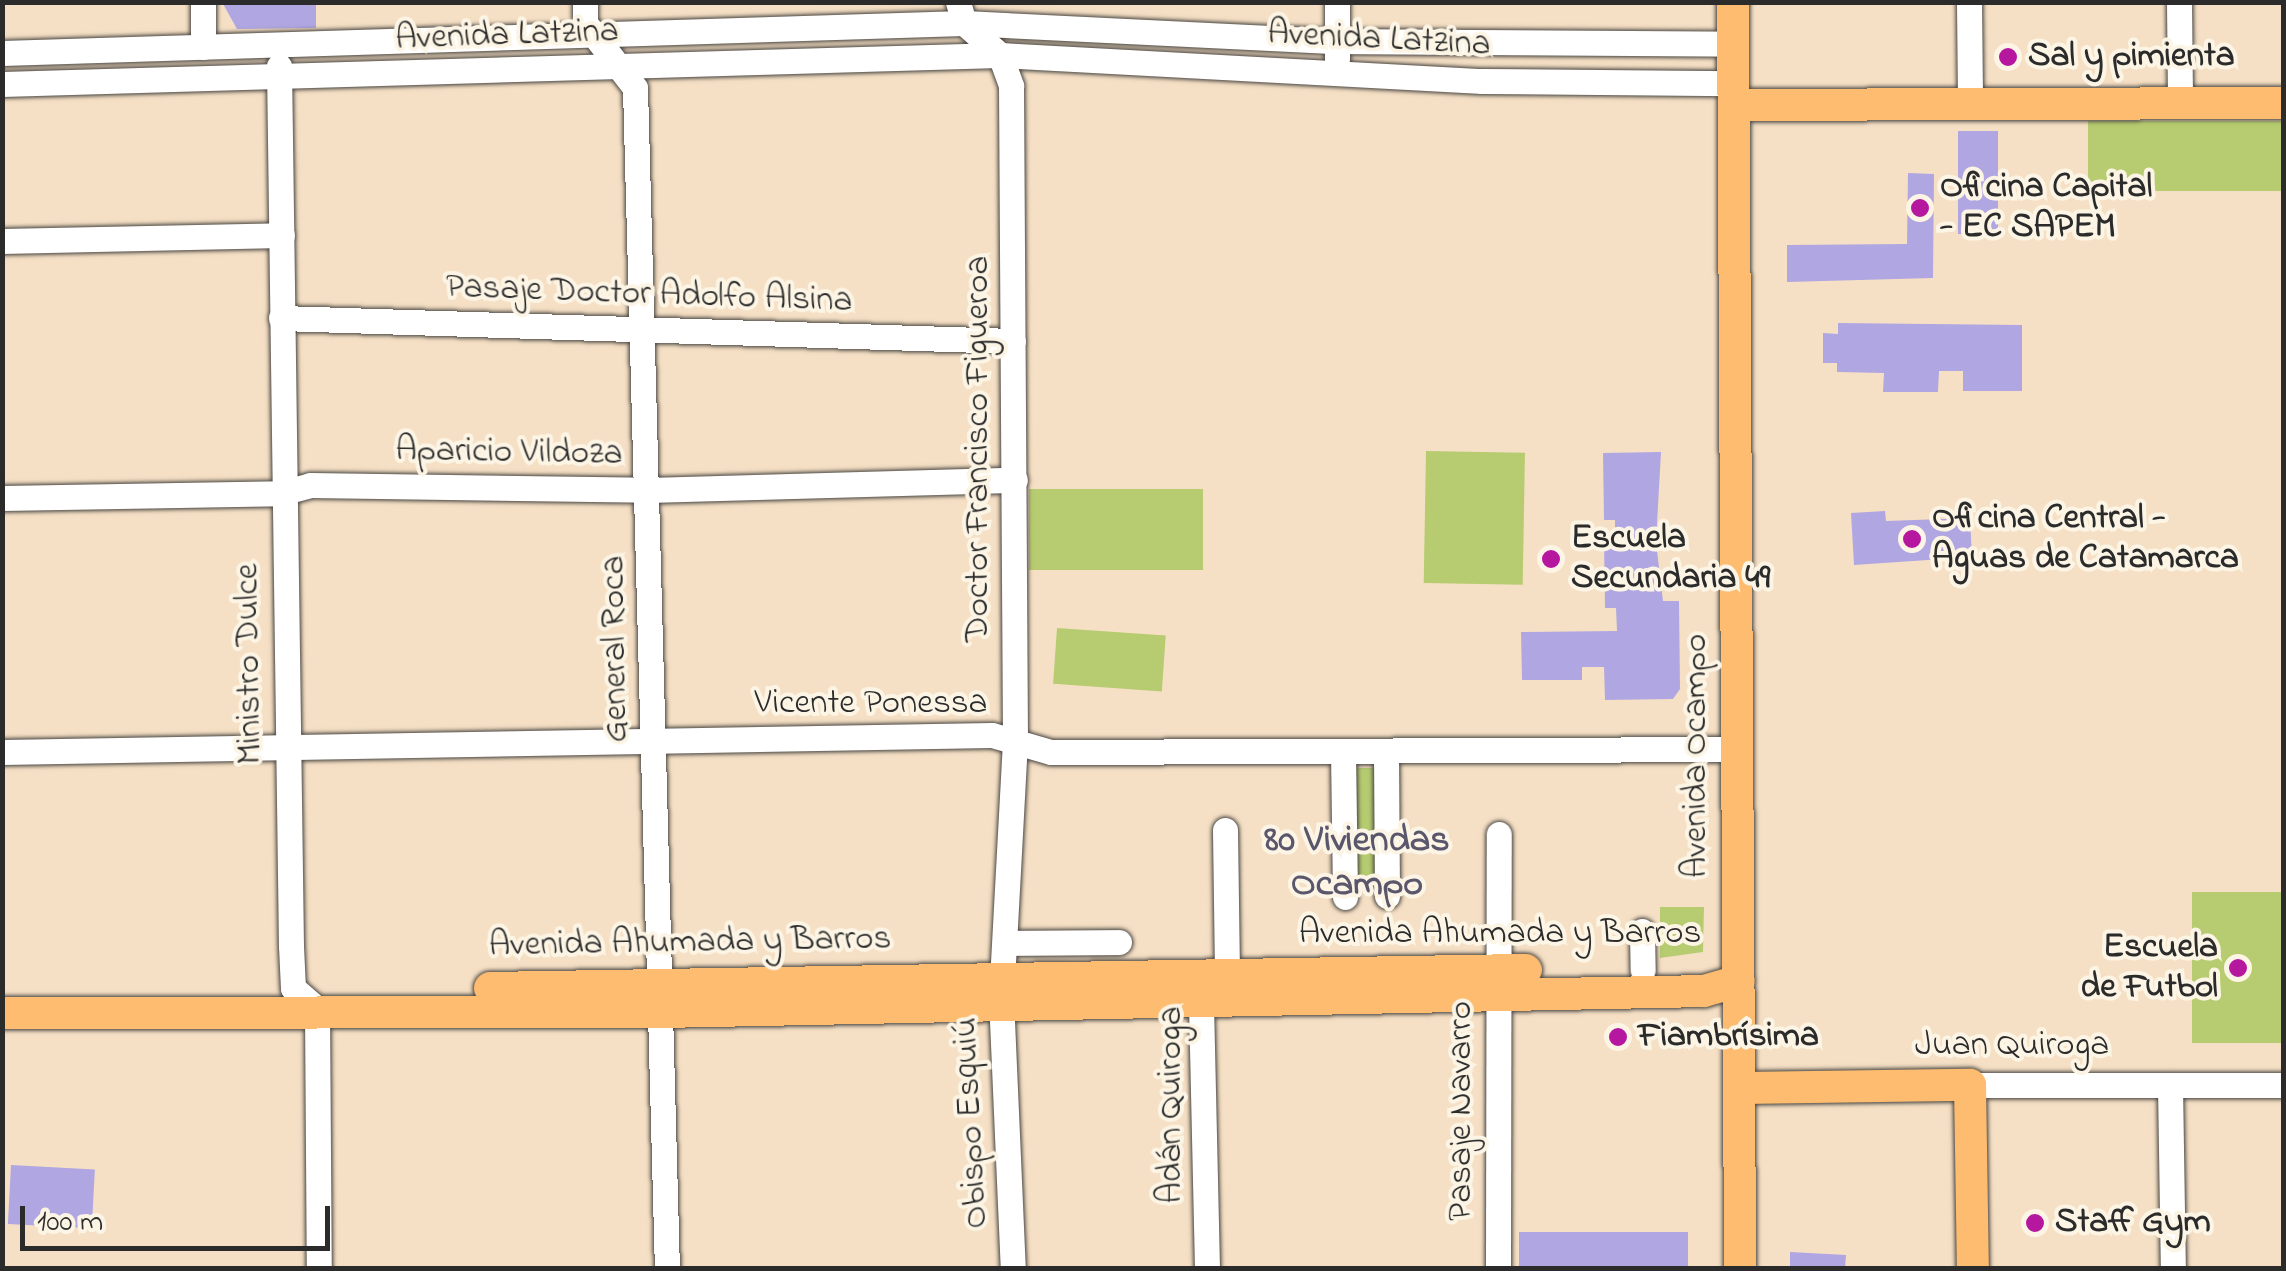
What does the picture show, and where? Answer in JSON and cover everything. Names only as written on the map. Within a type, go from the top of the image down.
[{"type":"main road","name":"Avenida Ocampo","points":[[1733,2],[1740,1268]]},
{"type":"main road","points":[[1734,94],[1970,105],[2284,103]]},
{"type":"main road","name":"Avenida Ahumada y Barros","points":[[1006,972],[1201,996],[1497,982],[1643,970],[1739,980]]},
{"type":"main road","name":"Avenida Ahumada y Barros","points":[[2,991],[660,1000],[1006,972],[1227,973],[1704,991],[1739,980]]},
{"type":"main road","name":"Avenida Ahumada y Barros","points":[[2,1013],[305,998]]},
{"type":"main road","points":[[1970,1085],[1973,1268]]},
{"type":"main road","name":"Juan Quiroga","points":[[1741,1088],[1970,1085]]},
{"type":"street","points":[[203,2],[203,48]]},
{"type":"street","name":"General Roca","points":[[584,2],[585,23],[624,67],[635,88],[667,1268]]},
{"type":"street","points":[[1337,2],[1337,74]]},
{"type":"street","points":[[1968,2],[1970,105]]},
{"type":"street","points":[[2179,2],[2180,104]]},
{"type":"street","points":[[961,13],[1000,55]]},
{"type":"street","name":"Avenida Latzina","points":[[2,53],[600,39],[961,13],[1336,41],[1733,44]]},
{"type":"street","name":"Ministro Dulce","points":[[278,46],[287,745],[319,1268]]},
{"type":"street","name":"Avenida Latzina","points":[[2,84],[279,80],[1000,55],[1734,94]]},
{"type":"street","name":"Doctor Francisco Figueroa","points":[[1000,55],[1011,86],[1015,480],[1015,742],[1006,972]]},
{"type":"street","points":[[2,242],[282,235]]},
{"type":"street","name":"Pasaje Doctor Adolfo Alsina","points":[[281,318],[1014,341]]},
{"type":"street","name":"Aparicio Vildoza","points":[[2,498],[281,494],[310,485],[648,490],[1015,480]]},
{"type":"street","name":"Vicente Ponessa","points":[[2,752],[654,741],[1015,742],[1050,752],[1738,749]]},
{"type":"street","points":[[1343,751],[1345,897]]},
{"type":"street","points":[[1386,752],[1387,896]]},
{"type":"street","name":"Adán Quiroga","points":[[1207,1268],[1201,996],[1227,973],[1225,830]]},
{"type":"street","name":"Pasaje Navarro","points":[[1498,834],[1498,1268]]},
{"type":"street","points":[[1642,931],[1643,970]]},
{"type":"street","points":[[1006,972],[1119,942]]},
{"type":"street","name":"Obispo Esquiú","points":[[1006,972],[1013,1268]]},
{"type":"street","name":"Juan Quiroga","points":[[1970,1085],[2284,1085]]},
{"type":"street","points":[[2170,1085],[2173,1268]]},
{"type":"green space","points":[[2088,121],[2283,121],[2283,191],[2088,191]]},
{"type":"green space","points":[[1426,451],[1525,453],[1523,585],[1424,583]]},
{"type":"green space","points":[[1029,489],[1203,489],[1203,570],[1029,570]]},
{"type":"green space","points":[[1057,628],[1166,636],[1162,691],[1053,684]]},
{"type":"green space","points":[[1352,768],[1377,768],[1377,889],[1352,889]]},
{"type":"green space","name":"Escuela de Futbol","points":[[2192,892],[2283,892],[2283,1043],[2192,1043]]},
{"type":"green space","points":[[1660,907],[1704,907],[1703,952],[1660,958]]},
{"type":"building","points":[[222,2],[316,2],[316,28],[237,29]]},
{"type":"building","points":[[1958,131],[1998,131],[1998,234],[1958,234]]},
{"type":"building","name":"Oficina Capital - EC SAPEM","points":[[1908,173],[1934,174],[1933,278],[1787,282],[1787,245],[1907,244]]},
{"type":"building","points":[[1838,323],[2022,325],[2022,391],[1963,391],[1963,371],[1939,371],[1938,392],[1883,392],[1884,373],[1837,372],[1837,363],[1823,363],[1823,333],[1838,334]]},
{"type":"building","points":[[1661,452],[1656,542],[1663,601],[1679,601],[1680,689],[1673,699],[1605,700],[1604,667],[1582,667],[1582,680],[1522,680],[1521,632],[1617,631],[1616,608],[1605,608],[1604,542],[1615,542],[1615,520],[1604,520],[1603,453]]},
{"type":"building","name":"Oficina Central - Aguas de Catamarca","points":[[1885,511],[1886,521],[1970,518],[1972,557],[1854,565],[1851,513]]},
{"type":"building","points":[[11,1165],[95,1169],[92,1228],[8,1224]]},
{"type":"building","points":[[1519,1232],[1688,1232],[1688,1268],[1519,1268]]},
{"type":"building","points":[[1790,1252],[1846,1255],[1845,1268],[1790,1268]]},
{"type":"place","name":"Sal y pimienta","points":[[2008,57]]},
{"type":"place","name":"Oficina Capital - EC SAPEM","points":[[1920,208]]},
{"type":"place","name":"Oficina Central - Aguas de Catamarca","points":[[1912,539]]},
{"type":"place","name":"Escuela Secundaria 49","points":[[1551,559]]},
{"type":"place","name":"Escuela de Futbol","points":[[2238,968]]},
{"type":"place","name":"Fiambrísima","points":[[1618,1037]]},
{"type":"place","name":"Staff Gym","points":[[2035,1223]]},
{"type":"district","name":"80 Viviendas Ocampo","points":[[1357,864]]}]
